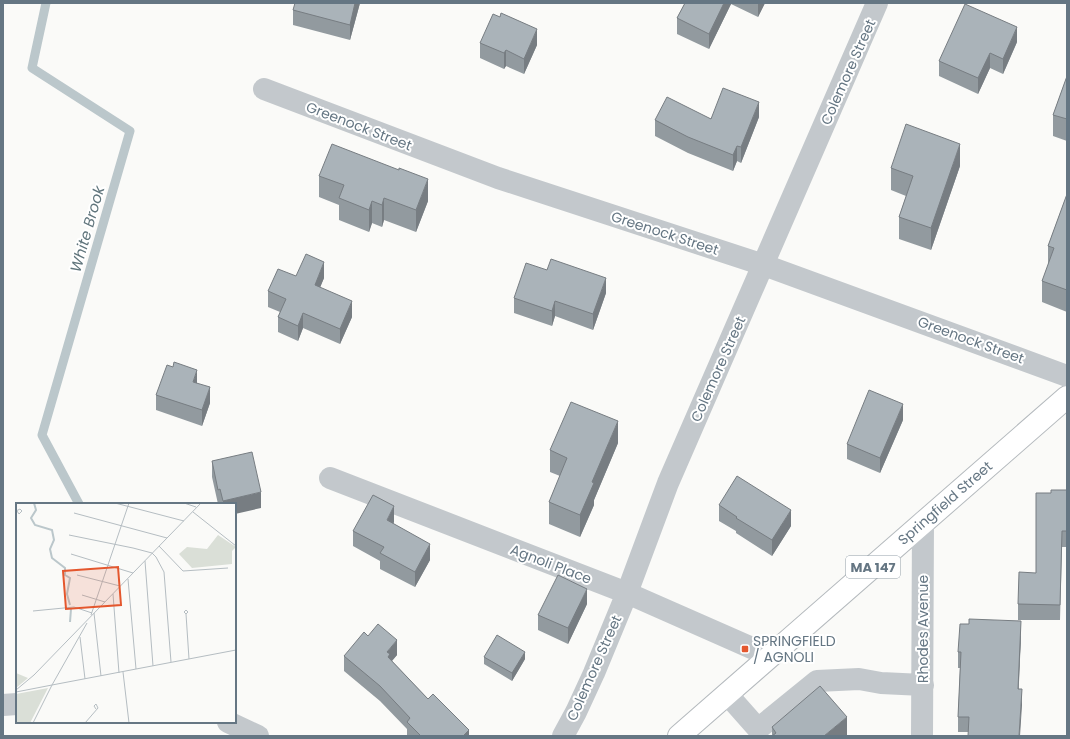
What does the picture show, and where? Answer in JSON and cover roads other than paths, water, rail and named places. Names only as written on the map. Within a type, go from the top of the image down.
[{"type":"main road","name":"Springfield Street","points":[[679,736],[1067,397]]},
{"type":"street","name":"Colemore Street","points":[[563,736],[594,673],[627,593],[668,483],[878,3]]},
{"type":"street","name":"Greenock Street","points":[[264,89],[498,178],[764,265],[1067,376]]},
{"type":"street","name":"Agnoli Place","points":[[330,478],[627,593],[770,656]]},
{"type":"street","name":"Rhodes Avenue","points":[[922,736],[924,522]]},
{"type":"street","points":[[727,694],[758,729],[817,681],[858,679],[923,685]]},
{"type":"street","points":[[3,705],[16,704]]},
{"type":"street","points":[[230,723],[258,736]]},
{"type":"waterway","name":"White Brook","points":[[46,3],[32,68],[130,131],[42,435],[78,503]]},
{"type":"place","name":"SPRINGFIELD / AGNOLI","points":[[745,649]]}]
